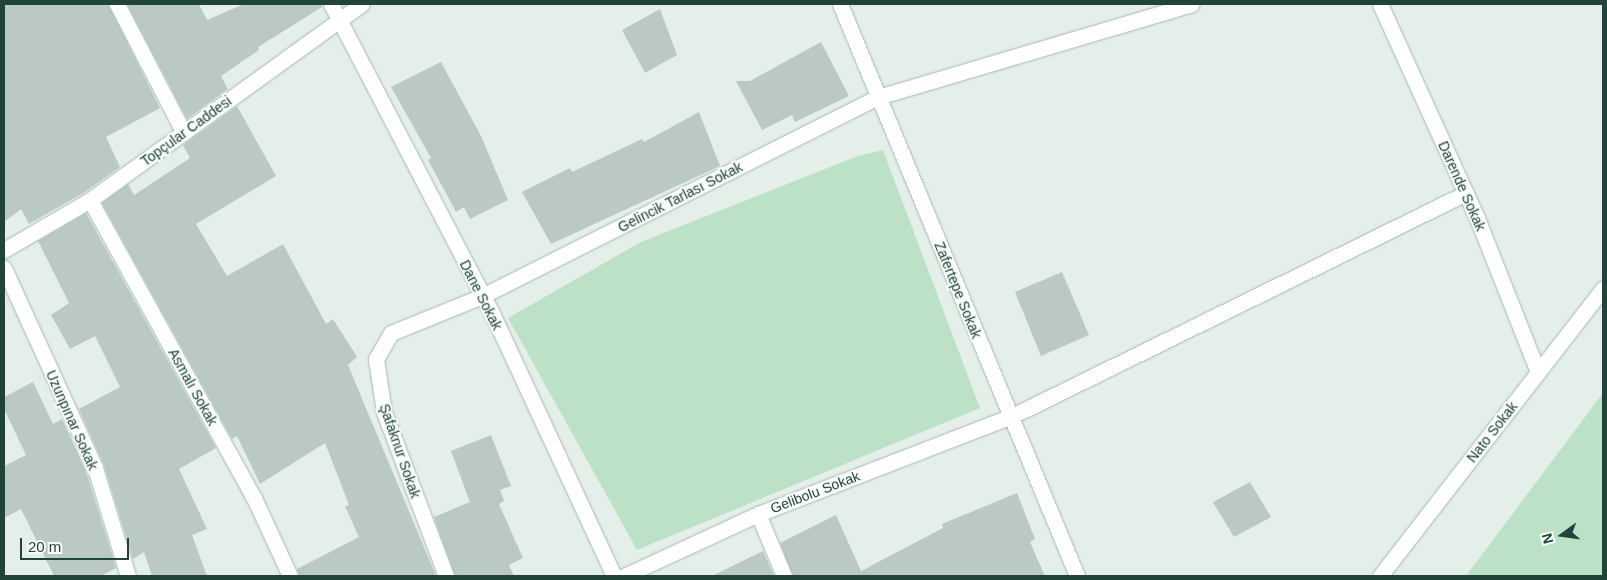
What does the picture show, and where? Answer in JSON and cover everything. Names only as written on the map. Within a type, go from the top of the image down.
[{"type":"street","points":[[117,4],[184,133]]},
{"type":"street","name":"Dane Sokak","points":[[330,4],[337,21],[482,296],[614,576]]},
{"type":"street","name":"Topçular Caddesi","points":[[4,250],[90,200],[362,4]]},
{"type":"street","name":"Zafertepe Sokak","points":[[840,4],[1077,576]]},
{"type":"street","name":"Gelincik Tarlası Sokak","points":[[482,296],[878,97],[1191,4]]},
{"type":"street","name":"Darende Sokak","points":[[1380,4],[1466,193],[1538,372]]},
{"type":"street","name":"Gelibolu Sokak","points":[[624,576],[758,514],[1010,417],[1466,193]]},
{"type":"street","name":"Asmalı Sokak","points":[[90,200],[254,498],[290,576]]},
{"type":"street","name":"Uzunpınar Sokak","points":[[4,268],[95,468],[128,576]]},
{"type":"street","name":"Nato Sokak","points":[[1380,576],[1603,288]]},
{"type":"street","name":"Şafaknur Sokak","points":[[446,576],[384,412],[376,359],[392,333],[482,296]]},
{"type":"street","points":[[758,514],[784,576]]},
{"type":"green space","points":[[883,150],[980,408],[637,550],[508,318],[641,242],[858,156]]},
{"type":"green space","points":[[1603,393],[1603,576],[1466,576]]},
{"type":"building","points":[[4,4],[108,4],[160,108],[106,137],[120,167],[85,192],[29,224],[21,209],[4,222]]},
{"type":"building","points":[[127,4],[199,4],[207,20],[244,4],[322,4],[322,7],[258,47],[259,50],[221,76],[228,89],[187,119]]},
{"type":"building","points":[[660,9],[677,55],[645,73],[622,30]]},
{"type":"building","points":[[821,42],[849,96],[795,122],[792,115],[762,130],[736,81],[750,81]]},
{"type":"building","points":[[441,62],[481,136],[508,200],[470,219],[464,207],[456,212],[428,160],[431,158],[391,87]]},
{"type":"building","points":[[237,106],[276,176],[196,224],[227,276],[283,244],[326,324],[333,319],[357,357],[348,365],[436,576],[299,576],[297,569],[359,537],[345,506],[349,505],[325,443],[260,484],[237,436],[232,439],[102,203],[128,184],[134,195],[190,158],[183,145]]},
{"type":"building","points":[[699,112],[720,166],[551,244],[522,192],[570,168],[572,172],[642,139],[644,142]]},
{"type":"building","points":[[86,213],[216,448],[179,469],[207,529],[192,535],[207,576],[152,576],[144,552],[133,559],[104,465],[79,409],[120,387],[95,336],[70,349],[51,315],[69,303],[38,241]]},
{"type":"building","points":[[1062,272],[1089,335],[1041,356],[1015,292]]},
{"type":"building","points":[[33,382],[53,424],[62,419],[86,471],[116,568],[101,576],[54,576],[21,509],[4,518],[4,466],[26,455],[4,409],[4,397]]},
{"type":"building","points":[[491,435],[511,486],[500,490],[504,501],[499,504],[523,558],[509,565],[514,576],[455,576],[434,517],[470,502],[451,451]]},
{"type":"building","points":[[1250,482],[1271,517],[1234,537],[1213,502]]},
{"type":"building","points":[[1017,493],[1035,539],[1030,542],[1045,576],[793,576],[780,543],[836,515],[861,571],[943,528],[942,524]]},
{"type":"building","points":[[763,551],[774,576],[712,576]]}]
